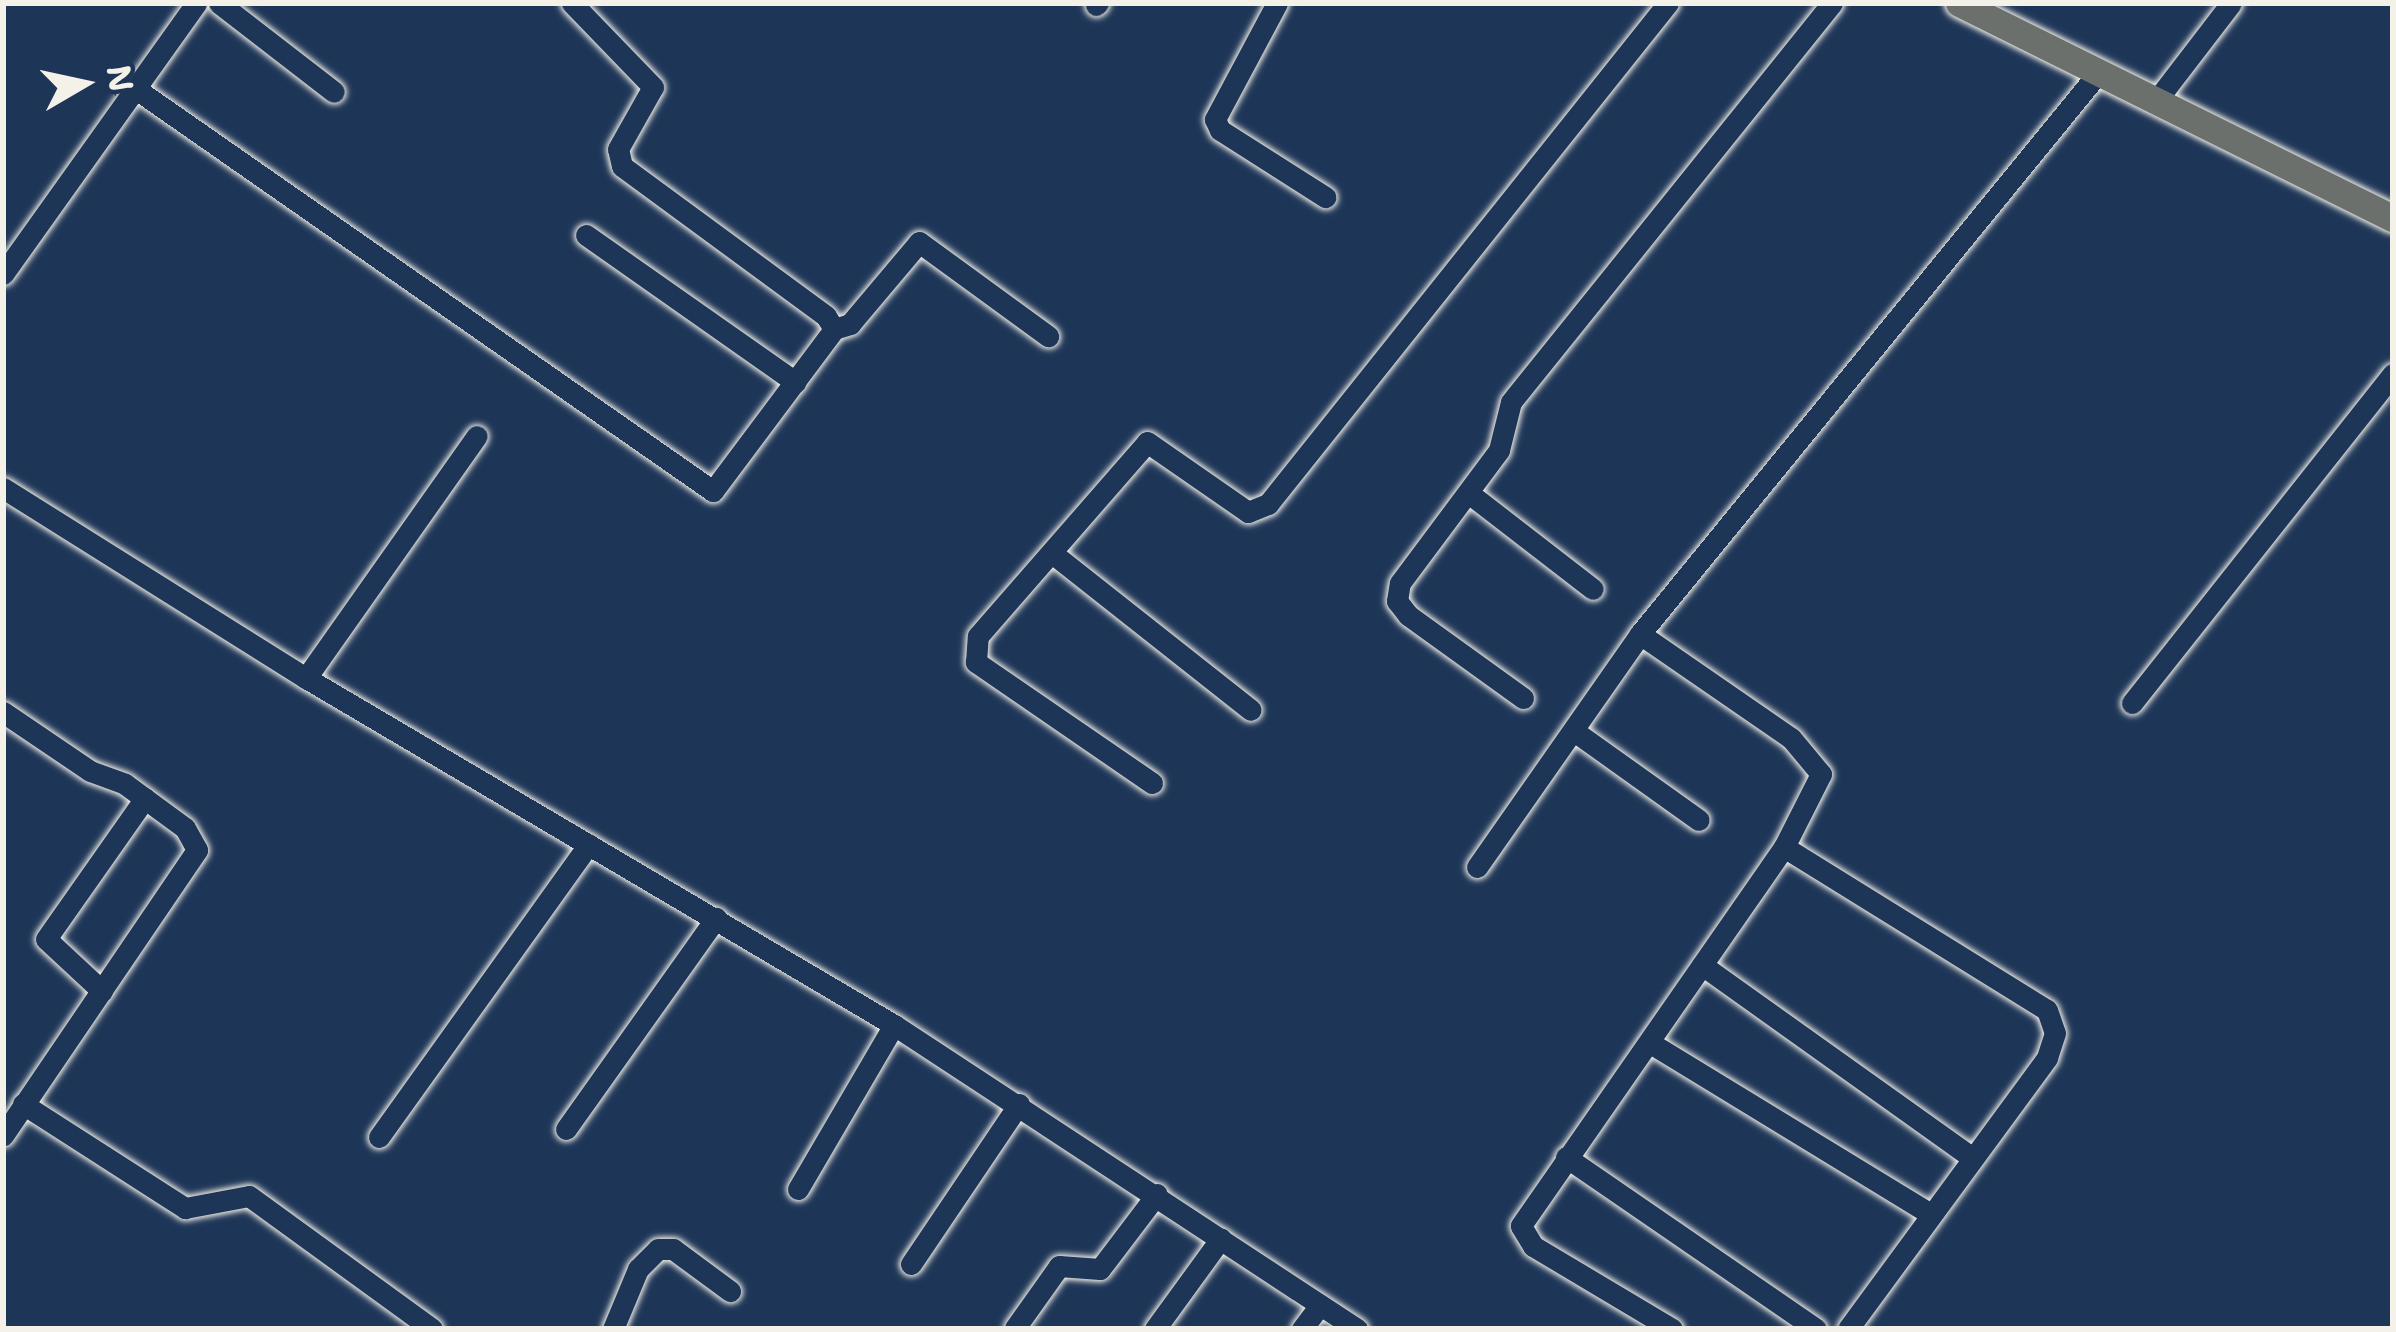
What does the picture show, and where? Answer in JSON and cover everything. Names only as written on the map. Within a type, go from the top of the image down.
[{"type":"main road","points":[[1959,3],[2159,97],[2393,218]]},
{"type":"street","points":[[3,274],[196,3]]},
{"type":"street","points":[[219,3],[334,92]]},
{"type":"street","points":[[572,3],[653,87],[617,149],[622,166],[826,316],[834,329]]},
{"type":"street","points":[[1277,3],[1215,119],[1325,197]]},
{"type":"street","points":[[1152,783],[972,657],[991,618],[1147,442],[1248,512],[1268,504],[1668,3]]},
{"type":"street","points":[[1523,698],[1397,601],[1400,583],[1502,445],[1511,402],[1832,3]]},
{"type":"street","points":[[2159,97],[2231,3]]},
{"type":"street","points":[[1477,867],[1640,634],[2099,72]]},
{"type":"street","points":[[136,89],[710,491],[722,487],[834,329],[850,324],[911,244],[922,242],[1048,336]]},
{"type":"street","points":[[586,236],[795,382]]},
{"type":"street","points":[[2132,704],[2393,374]]},
{"type":"street","points":[[306,678],[477,436]]},
{"type":"street","points":[[3,488],[306,678],[894,1025],[1357,1329]]},
{"type":"street","points":[[1470,494],[1593,589]]},
{"type":"street","points":[[1052,553],[1251,710]]},
{"type":"street","points":[[1640,634],[1812,755],[1820,785],[1652,1044],[1525,1218],[1526,1240],[1660,1326]]},
{"type":"street","points":[[3,712],[145,798],[185,828],[197,850],[3,1136]]},
{"type":"street","points":[[1574,730],[1699,820]]},
{"type":"street","points":[[102,991],[46,939],[145,798]]},
{"type":"street","points":[[380,1137],[589,844]]},
{"type":"street","points":[[1784,847],[2047,1010],[2052,1048],[1848,1329]]},
{"type":"street","points":[[566,1130],[716,918]]},
{"type":"street","points":[[1702,964],[1971,1157]]},
{"type":"street","points":[[798,1189],[894,1025]]},
{"type":"street","points":[[1652,1044],[1929,1213]]},
{"type":"street","points":[[23,1104],[185,1208],[249,1196],[432,1329]]},
{"type":"street","points":[[911,1264],[1019,1105]]},
{"type":"street","points":[[1566,1157],[1816,1329]]},
{"type":"street","points":[[1015,1328],[1059,1266],[1100,1269],[1156,1193]]},
{"type":"street","points":[[1155,1329],[1221,1238]]},
{"type":"street","points":[[614,1329],[638,1268],[658,1249],[673,1249],[730,1292]]},
{"type":"street","points":[[1302,1329],[1320,1305]]}]
